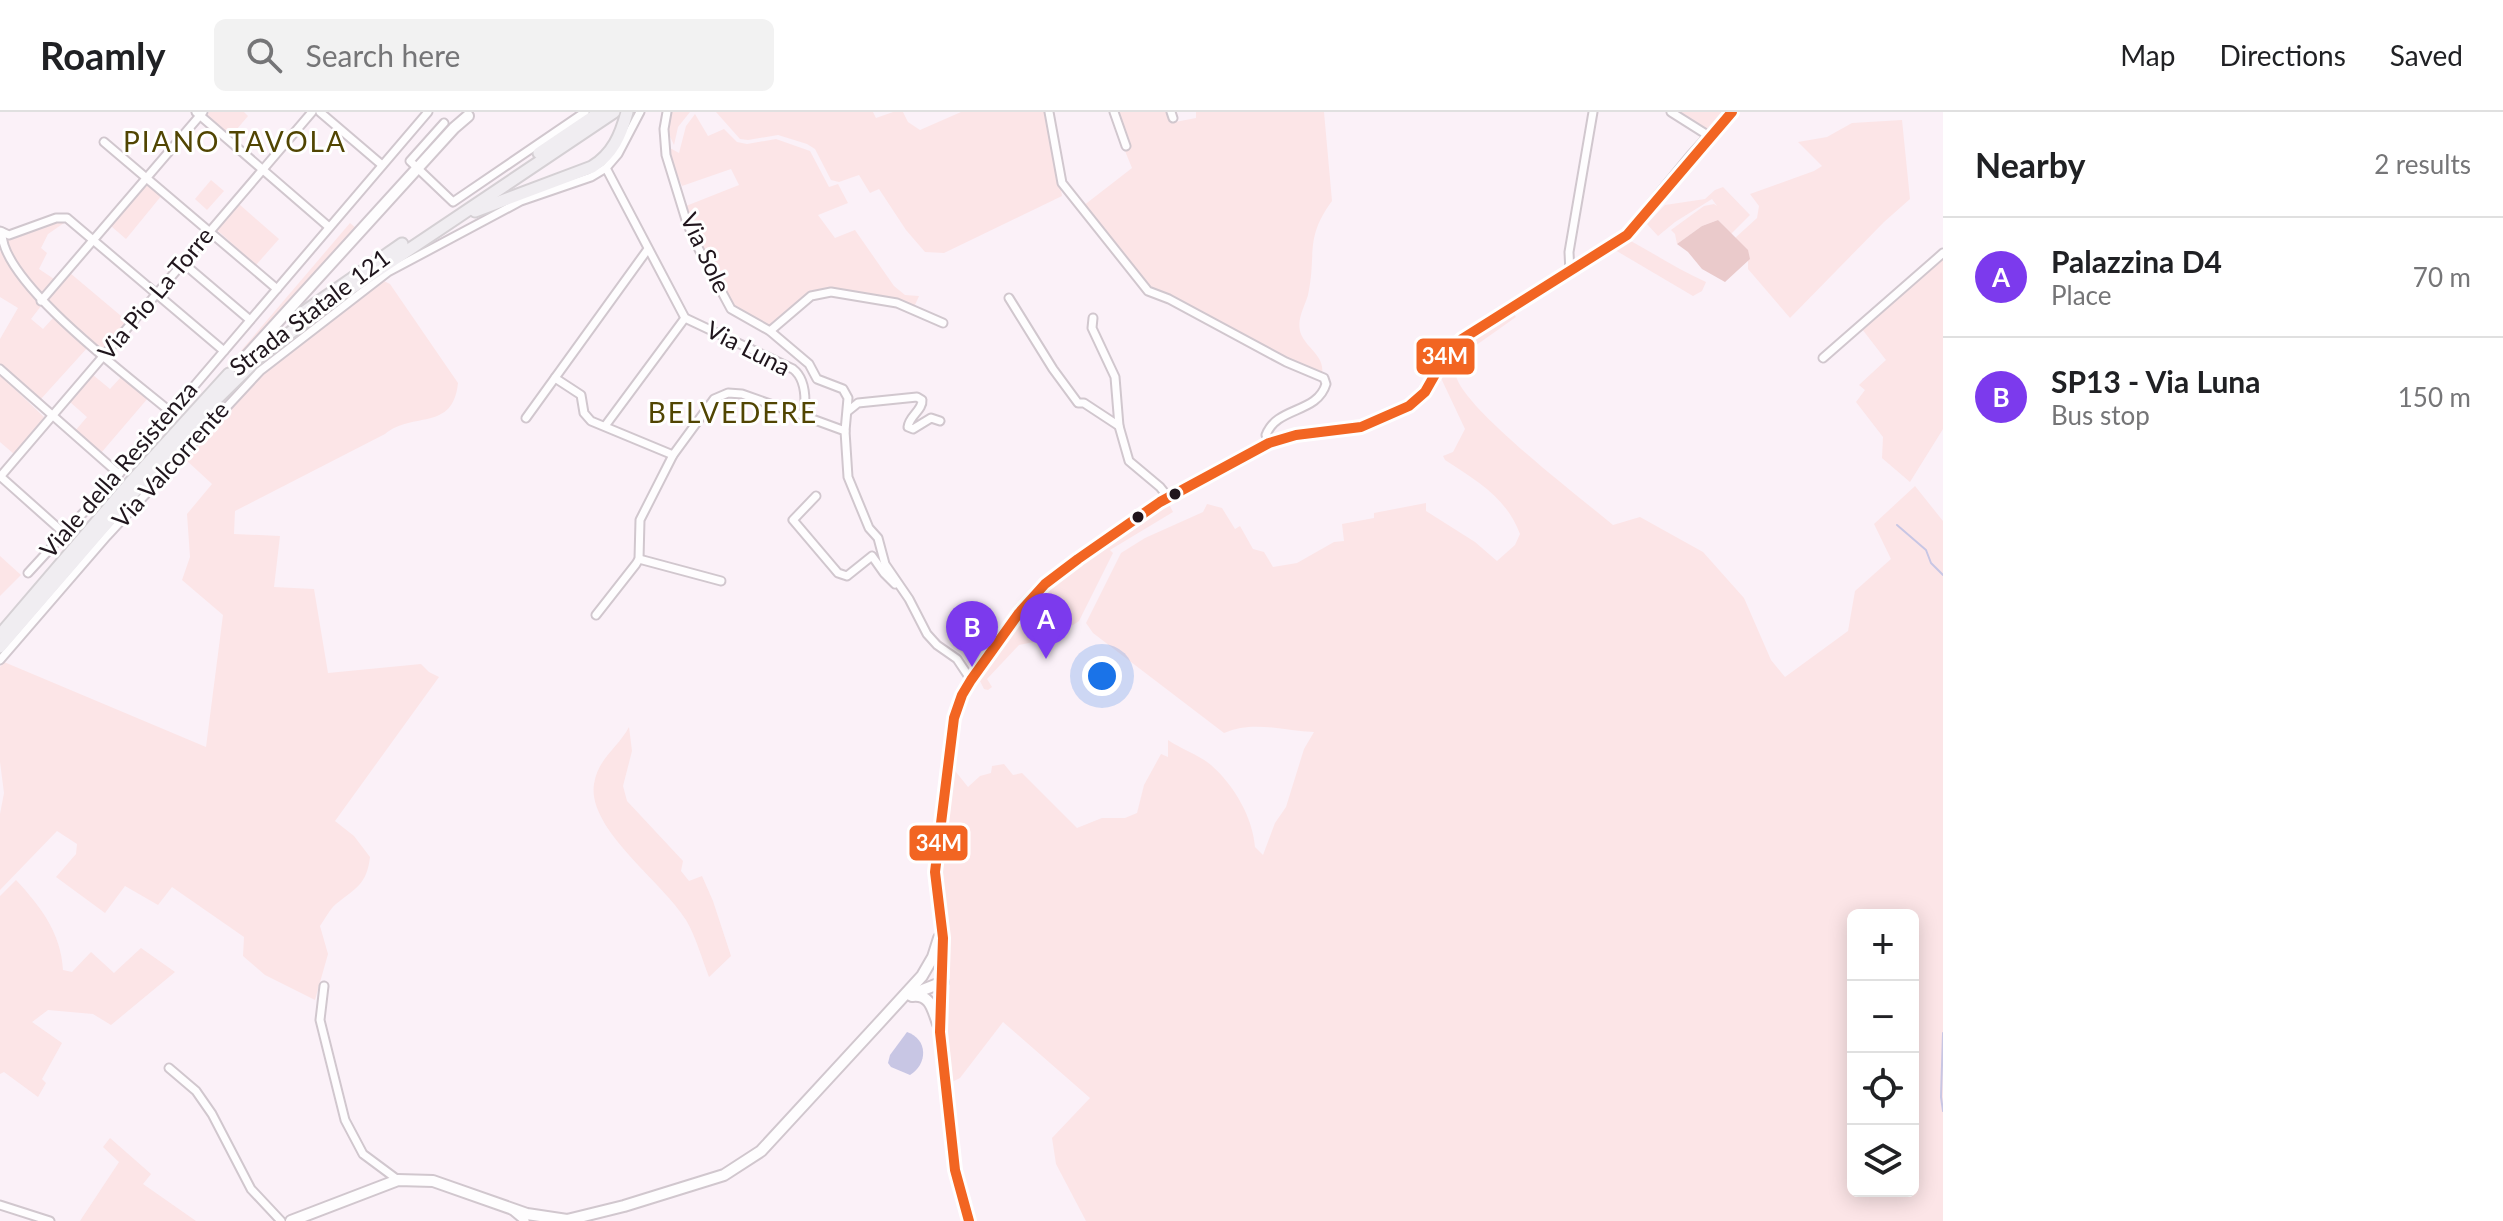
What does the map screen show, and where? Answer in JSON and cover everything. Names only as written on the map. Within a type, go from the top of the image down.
[{"type":"main road","points":[[598,116],[614,112]]},
{"type":"main road","points":[[423,239],[439,235],[480,208],[604,160],[612,149],[627,112]]},
{"type":"main road","points":[[969,1221],[955,1170],[940,1032],[942,925],[935,864],[944,817],[954,718],[971,680],[1019,613],[1045,584],[1168,497],[1269,443],[1296,435],[1361,427],[1409,406],[1425,392],[1454,345],[1627,235],[1732,112]]},
{"type":"main road","points":[[243,360],[417,170],[449,126],[464,113]]},
{"type":"main road","name":"Strada Statale 121","points":[[0,647],[234,379],[296,327],[598,116]]},
{"type":"main road","name":"Strada Statale 121","points":[[0,635],[211,391],[243,360],[327,294],[598,116]]},
{"type":"main road","points":[[0,627],[47,573],[80,542]]},
{"type":"main road","points":[[291,1221],[398,1180],[424,1179],[443,1183],[512,1209],[552,1220],[578,1220],[724,1175],[761,1151],[922,976],[933,957],[942,925]]},
{"type":"main road","points":[[922,976],[943,982]]},
{"type":"main road","points":[[879,1023],[918,990],[943,982]]},
{"type":"main road","points":[[906,998],[917,995],[928,1001],[940,1032]]},
{"type":"street","name":"Via Pio La Torre","points":[[0,477],[312,112]]},
{"type":"street","points":[[320,112],[382,165]]},
{"type":"street","name":"Viale della Resistenza","points":[[28,573],[172,413],[428,112]]},
{"type":"street","points":[[417,170],[453,202],[585,112]]},
{"type":"street","points":[[606,168],[618,154],[640,112]]},
{"type":"street","name":"Via Sole","points":[[667,112],[664,129],[666,155],[695,242],[731,309],[770,331],[809,364],[817,379],[843,389],[848,398],[848,411]]},
{"type":"street","points":[[1049,112],[1062,183],[1148,291],[1324,378],[1326,384],[1318,399],[1283,414],[1270,425],[1266,435],[1269,443]]},
{"type":"street","points":[[1114,112],[1126,146]]},
{"type":"street","points":[[1570,273],[1569,252],[1593,112]]},
{"type":"street","points":[[1671,112],[1709,136]]},
{"type":"street","points":[[41,301],[199,113],[329,227]]},
{"type":"street","points":[[104,142],[277,289]]},
{"type":"street","name":"Via Valcorrente","points":[[0,660],[107,536],[260,371],[388,272],[521,201],[591,177],[606,168]]},
{"type":"street","name":"Via Luna","points":[[606,168],[685,318],[798,373],[804,386],[804,416]]},
{"type":"street","points":[[1,231],[9,235],[61,217],[67,218],[224,351]]},
{"type":"street","points":[[1,231],[4,246],[41,301],[172,413]]},
{"type":"street","points":[[526,418],[648,249]]},
{"type":"street","points":[[1823,358],[1943,253]]},
{"type":"street","points":[[183,263],[250,320]]},
{"type":"street","points":[[770,331],[811,296],[831,292],[897,303],[943,323]]},
{"type":"street","points":[[1009,298],[1036,344],[1078,403],[1084,403],[1119,426]]},
{"type":"street","points":[[605,426],[685,318]]},
{"type":"street","points":[[1093,318],[1092,328],[1115,377],[1119,426],[1129,461],[1168,497]]},
{"type":"street","points":[[0,369],[119,474]]},
{"type":"street","points":[[555,378],[581,395],[586,417],[673,455]]},
{"type":"street","points":[[596,615],[639,559],[640,520],[673,455],[708,405],[721,395],[742,394],[845,431]]},
{"type":"street","points":[[940,421],[931,418],[913,429],[908,427],[922,405],[922,400],[917,397],[858,403],[848,411],[845,431],[848,477],[869,528],[878,538],[885,564],[909,599],[927,634],[957,659],[971,680]]},
{"type":"street","points":[[0,477],[65,534]]},
{"type":"street","points":[[816,496],[793,520],[838,573],[847,576],[872,556],[900,588]]},
{"type":"street","points":[[639,559],[721,581]]},
{"type":"street","points":[[324,986],[320,1020],[345,1120],[363,1154],[398,1180]]},
{"type":"street","points":[[169,1068],[196,1091],[212,1114],[251,1189],[281,1221]]},
{"type":"street","points":[[0,1205],[50,1221]]},
{"type":"street","points":[[512,1209],[525,1221]]},
{"type":"shaded area","points":[[209,112],[244,112],[248,116],[231,136],[207,115]]},
{"type":"shaded area","points":[[670,112],[690,112],[678,127],[674,145],[666,128]]},
{"type":"shaded area","points":[[716,112],[873,112],[876,118],[903,112],[908,122],[920,130],[961,112],[1048,112],[1062,196],[944,253],[925,252],[879,189],[870,193],[859,175],[839,182],[831,180],[815,149],[807,144],[778,135],[740,139]]},
{"type":"shaded area","points":[[1118,112],[1166,112],[1170,123],[1196,118],[1196,112],[1324,112],[1332,201],[1314,237],[1308,295],[1299,326],[1302,337],[1320,361],[1322,373],[1285,358],[1149,288],[1083,206],[1132,168],[1125,151],[1130,147]]},
{"type":"shaded area","points":[[1676,112],[1727,112],[1711,129],[1705,130]]},
{"type":"shaded area","points":[[695,114],[708,136],[724,129],[737,142],[747,144],[776,139],[810,151],[829,187],[838,184],[848,203],[818,215],[835,238],[855,230],[894,286],[905,295],[919,296],[915,305],[812,290],[769,327],[737,310],[701,247],[686,206],[739,185],[731,169],[682,186],[667,152],[665,137],[670,148],[679,153],[686,126]]},
{"type":"shaded area","points":[[1902,120],[1910,199],[1790,318],[1748,269],[1748,251],[1735,238],[1757,218],[1759,206],[1750,194],[1822,166],[1798,142],[1827,137],[1852,123]]},
{"type":"shaded area","points":[[211,180],[224,191],[207,210],[195,199]]},
{"type":"shaded area","points":[[147,183],[162,195],[126,239],[111,226]]},
{"type":"shaded area","points":[[1723,187],[1750,215],[1731,234],[1718,220],[1702,226],[1677,244],[1671,230],[1704,206],[1717,206],[1712,199],[1658,236],[1647,224],[1665,205],[1705,199]]},
{"type":"shaded area","points":[[239,204],[279,239],[256,265],[217,230]]},
{"type":"shaded area","points":[[1718,220],[1748,250],[1750,259],[1725,282],[1702,269],[1677,244],[1702,226]]},
{"type":"shaded area","points":[[60,221],[64,223],[48,234],[41,248],[47,253],[39,269],[54,279],[41,293],[19,270],[6,240]]},
{"type":"shaded area","points":[[350,223],[357,229],[256,342],[216,380]]},
{"type":"shaded area","points":[[1629,240],[1706,282],[1702,291],[1693,296],[1615,250]]},
{"type":"shaded area","points":[[3,248],[41,306],[31,319],[43,329],[54,317],[88,347],[40,400],[0,364],[0,339],[18,308],[0,297],[0,252]]},
{"type":"shaded area","points":[[1943,259],[1943,429],[1910,482],[1882,458],[1883,437],[1856,402],[1865,390],[1859,385],[1886,360],[1862,329]]},
{"type":"shaded area","points":[[70,273],[127,321],[104,348],[89,341],[47,301]]},
{"type":"shaded area","points":[[384,281],[390,284],[458,383],[455,398],[440,415],[396,427],[235,511],[234,534],[280,536],[274,587],[314,589],[328,673],[421,664],[439,677],[335,821],[354,836],[370,857],[363,880],[334,906],[320,926],[328,954],[315,1000],[265,975],[243,956],[244,937],[172,887],[158,905],[125,886],[105,913],[56,877],[76,854],[77,844],[57,831],[0,890],[0,814],[4,793],[0,762],[0,667],[4,662],[206,747],[223,615],[182,580],[190,557],[187,514],[212,484],[185,459],[239,398],[274,365]]},
{"type":"shaded area","points":[[1512,311],[1516,317],[1458,358],[1455,373],[1464,391],[1480,410],[1613,525],[1640,517],[1703,552],[1744,598],[1771,660],[1785,677],[1848,631],[1855,591],[1891,559],[1874,524],[1915,486],[1943,521],[1943,1221],[1086,1221],[1056,1164],[1052,1138],[1090,1098],[1003,1022],[960,1078],[950,1083],[945,1028],[950,935],[939,877],[952,767],[968,787],[980,776],[991,773],[992,766],[1004,764],[1013,775],[1022,773],[1077,828],[1102,818],[1125,818],[1137,813],[1144,785],[1161,754],[1168,757],[1168,740],[1206,761],[1227,782],[1251,825],[1255,847],[1263,855],[1275,823],[1286,807],[1304,749],[1314,732],[1246,727],[1224,733],[1093,633],[1086,623],[1121,553],[1145,538],[1203,512],[1207,504],[1222,508],[1235,529],[1240,526],[1253,549],[1264,552],[1273,567],[1297,563],[1334,542],[1344,541],[1342,524],[1374,518],[1374,513],[1426,503],[1426,511],[1475,542],[1497,561],[1515,545],[1520,534],[1514,521],[1499,500],[1443,456],[1453,452],[1465,429],[1440,376],[1454,354],[1480,331]]},
{"type":"shaded area","points":[[0,375],[44,417],[14,454],[0,442]]},
{"type":"shaded area","points":[[93,375],[110,389],[122,376],[148,398],[101,453],[75,431],[87,417],[70,402]]},
{"type":"shaded area","points":[[1164,504],[1170,506],[1173,512],[1110,550],[1113,553],[1079,621],[1054,638],[1019,645],[987,679],[992,687],[984,689],[978,677],[1023,614],[1050,586]]},
{"type":"shaded area","points":[[0,556],[21,575],[0,596]]},
{"type":"shaded area","points":[[629,727],[632,751],[623,786],[627,801],[683,861],[681,871],[689,881],[702,876],[731,956],[709,977],[686,920],[614,837],[595,801],[596,775]]},
{"type":"shaded area","points":[[16,880],[34,900],[54,932],[63,970],[72,972],[91,952],[114,973],[141,948],[175,972],[111,1025],[93,1014],[48,1010],[32,1022],[62,1043],[42,1079],[46,1083],[38,1097],[4,1072],[0,1074],[0,896]]},
{"type":"shaded area","points":[[110,1138],[151,1174],[143,1184],[196,1221],[80,1221],[119,1162],[103,1147]]},
{"type":"water","points":[[907,1032],[919,1040],[923,1052],[920,1065],[910,1075],[888,1063],[890,1055]]},
{"type":"waterway","points":[[1897,525],[1926,550],[1931,563],[1943,575]]},
{"type":"waterway","points":[[1943,1033],[1943,1111]]},
{"type":"transit line","name":"34M","points":[[969,1221],[955,1170],[940,1032],[943,938],[935,872],[954,718],[971,680],[1019,613],[1045,584],[1160,502],[1269,443],[1296,435],[1361,427],[1409,406],[1425,392],[1446,355],[1462,339],[1627,235],[1732,112]]},
{"type":"place","name":"Palazzina D4","points":[[1046,659]]},
{"type":"place","name":"SP13 - Via Luna","points":[[972,667]]},
{"type":"district","name":"PIANO TAVOLA","points":[[235,142]]},
{"type":"district","name":"BELVEDERE","points":[[733,413]]}]
